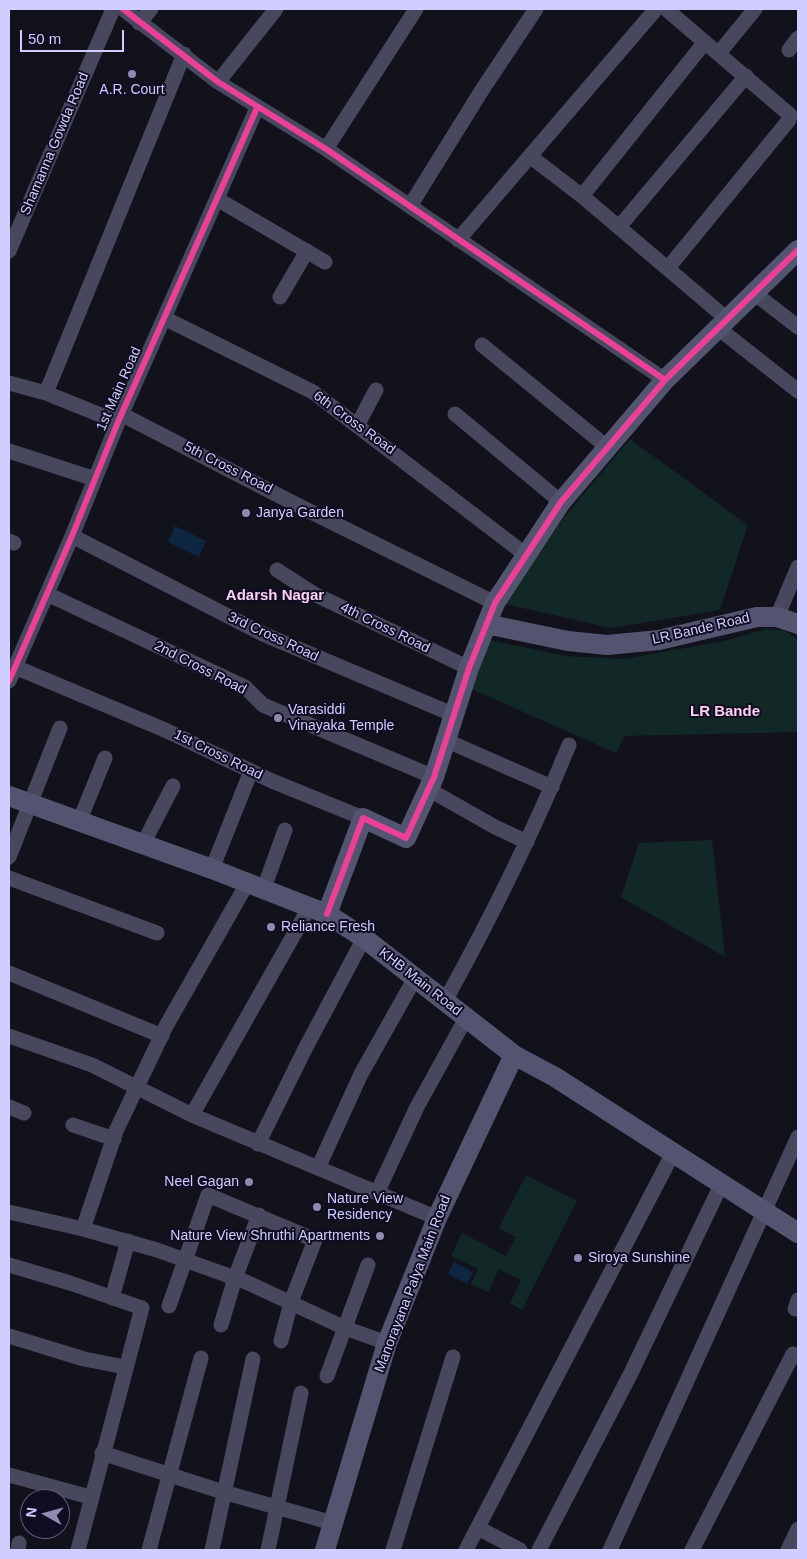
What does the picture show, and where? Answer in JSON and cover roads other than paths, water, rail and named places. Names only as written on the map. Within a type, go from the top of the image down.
[{"type":"street","name":"Shamanna Gowda Road","points":[[9,251],[114,9]]},
{"type":"street","points":[[123,9],[218,82],[326,149],[665,380]]},
{"type":"street","points":[[140,23],[151,9]]},
{"type":"street","points":[[218,82],[276,9]]},
{"type":"street","points":[[410,206],[482,90],[536,9]]},
{"type":"street","points":[[458,240],[656,9]]},
{"type":"street","points":[[666,9],[789,113],[789,120],[668,268]]},
{"type":"street","points":[[719,53],[755,9]]},
{"type":"street","points":[[326,149],[413,10]]},
{"type":"street","points":[[582,196],[705,42]]},
{"type":"street","points":[[46,393],[184,54]]},
{"type":"street","points":[[619,227],[746,76]]},
{"type":"street","name":"1st Main Road","points":[[9,681],[72,536],[120,418],[258,108]]},
{"type":"street","points":[[531,157],[582,196],[668,268],[722,324],[798,390]]},
{"type":"street","points":[[217,199],[325,262]]},
{"type":"street","points":[[192,1115],[318,910],[362,818],[406,838],[431,783],[452,714],[495,602],[561,502],[665,380],[798,250]]},
{"type":"street","points":[[280,297],[307,251]]},
{"type":"street","points":[[754,293],[798,327]]},
{"type":"street","name":"6th Cross Road","points":[[164,318],[313,392],[358,424],[526,555]]},
{"type":"street","points":[[482,345],[607,448]]},
{"type":"street","name":"5th Cross Road","points":[[9,383],[46,393],[120,418],[495,602]]},
{"type":"street","points":[[358,424],[376,390]]},
{"type":"street","points":[[455,414],[561,502]]},
{"type":"street","points":[[9,451],[95,479]]},
{"type":"street","name":"3rd Cross Road","points":[[72,536],[263,634],[452,714]]},
{"type":"street","points":[[777,618],[798,567]]},
{"type":"street","name":"4th Cross Road","points":[[277,570],[314,594],[469,668]]},
{"type":"street","name":"2nd Cross Road","points":[[47,594],[245,688],[263,705],[431,783],[495,827],[527,842]]},
{"type":"street","name":"LR Bande Road","points":[[486,624],[568,641],[607,645],[659,640],[762,616],[798,624]]},
{"type":"street","name":"1st Cross Road","points":[[15,667],[165,730],[251,771],[362,818]]},
{"type":"street","points":[[9,856],[28,804],[60,728]]},
{"type":"street","points":[[445,740],[552,787]]},
{"type":"street","points":[[445,1001],[487,925],[527,842],[569,745]]},
{"type":"street","points":[[80,822],[105,758]]},
{"type":"street","points":[[212,869],[251,771]]},
{"type":"street","points":[[143,844],[173,786]]},
{"type":"street","name":"KHB Main Road","points":[[9,796],[256,885],[318,910],[364,938],[514,1055],[555,1077],[798,1233]]},
{"type":"street","points":[[83,1229],[114,1139],[162,1036],[256,885],[286,830]]},
{"type":"street","points":[[9,878],[158,932]]},
{"type":"street","points":[[258,1144],[305,1049],[364,938]]},
{"type":"street","points":[[9,973],[162,1036]]},
{"type":"street","points":[[318,1168],[361,1074],[415,978]]},
{"type":"street","points":[[377,1193],[417,1107],[466,1018]]},
{"type":"street","points":[[9,1036],[92,1065],[138,1086],[192,1115],[437,1218]]},
{"type":"street","name":"Manorayana Palya Main Road","points":[[325,1550],[387,1343],[437,1218],[514,1055]]},
{"type":"street","points":[[9,1107],[24,1113]]},
{"type":"street","points":[[73,1125],[114,1139]]},
{"type":"street","points":[[610,1550],[798,1137]]},
{"type":"street","points":[[466,1550],[672,1153]]},
{"type":"street","points":[[539,1550],[630,1375],[722,1185]]},
{"type":"street","points":[[169,1306],[208,1195],[315,1240],[291,1302],[281,1341]]},
{"type":"street","points":[[9,1212],[128,1241],[186,1260],[235,1278],[345,1328],[387,1343]]},
{"type":"street","points":[[221,1325],[235,1278],[259,1215]]},
{"type":"street","points":[[112,1298],[128,1241]]},
{"type":"street","points":[[9,1265],[142,1308],[90,1497],[78,1550]]},
{"type":"street","points":[[327,1376],[368,1265]]},
{"type":"street","points":[[9,1336],[84,1359],[125,1368]]},
{"type":"street","points":[[692,1550],[793,1354],[798,1357]]},
{"type":"street","points":[[149,1550],[201,1358]]},
{"type":"street","points":[[393,1550],[453,1358]]},
{"type":"street","points":[[212,1550],[222,1492],[253,1359]]},
{"type":"street","points":[[268,1550],[300,1393]]},
{"type":"street","points":[[102,1453],[222,1492],[332,1523]]},
{"type":"street","points":[[9,1475],[90,1497]]},
{"type":"street","points":[[478,1528],[520,1550]]},
{"type":"street","points":[[788,1550],[798,1529]]},
{"type":"water","points":[[175,526],[206,541],[199,557],[168,542]]},
{"type":"water","points":[[454,1262],[473,1272],[467,1284],[448,1274]]},
{"type":"place","name":"A.R. Court","points":[[132,74]]},
{"type":"place","name":"Janya Garden","points":[[246,513]]},
{"type":"place","name":"Varasiddi Vinayaka Temple","points":[[278,718]]},
{"type":"place","name":"Reliance Fresh","points":[[271,927]]},
{"type":"place","name":"Neel Gagan","points":[[249,1182]]},
{"type":"place","name":"Nature View Residency","points":[[317,1207]]},
{"type":"place","name":"Nature View Shruthi Apartments","points":[[380,1236]]},
{"type":"place","name":"Siroya Sunshine","points":[[578,1258]]},
{"type":"district","name":"Adarsh Nagar","points":[[275,596]]},
{"type":"district","name":"LR Bande","points":[[725,712]]}]
